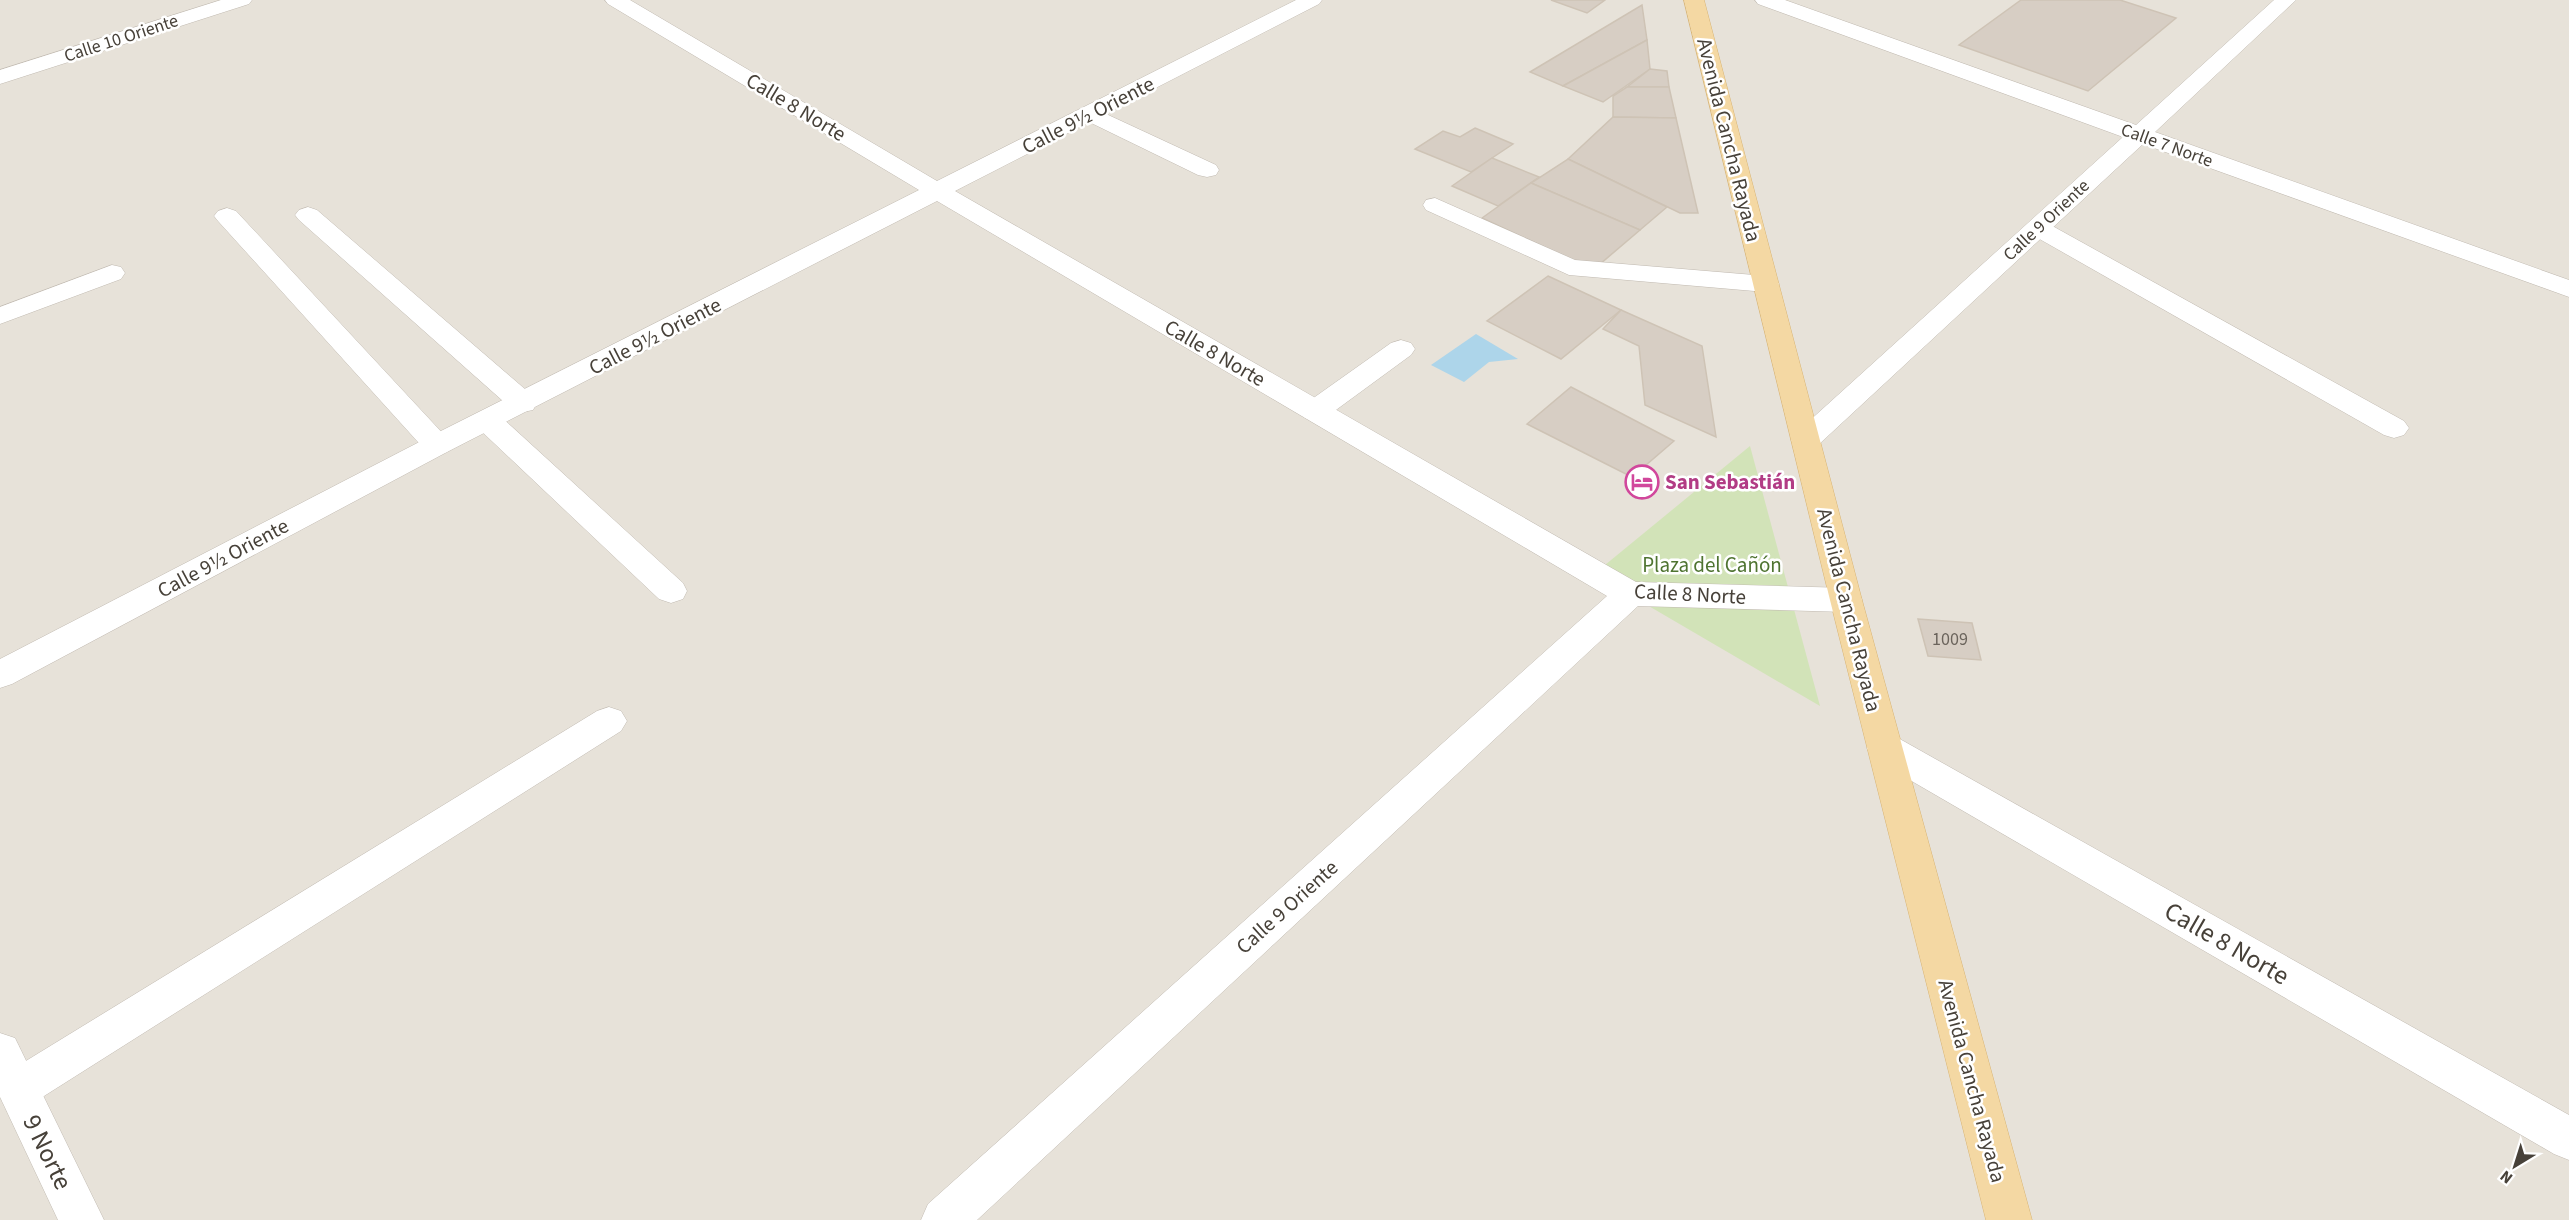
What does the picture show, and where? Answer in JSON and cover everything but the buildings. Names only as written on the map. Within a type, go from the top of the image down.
[{"type":"main road","name":"Avenida Cancha Rayada","points":[[1694,0],[1846,600],[2009,1220]]},
{"type":"street","name":"Calle 10 Oriente","points":[[0,76],[242,0]]},
{"type":"street","name":"Calle 8 Norte","points":[[615,0],[939,192],[1630,594],[1846,600]]},
{"type":"street","name":"Calle 9½ Oriente","points":[[0,675],[437,446],[1312,0]]},
{"type":"street","name":"Calle 7 Norte","points":[[1765,0],[2569,289]]},
{"type":"street","name":"Calle 9 Oriente","points":[[1806,440],[2286,0]]},
{"type":"street","points":[[1091,114],[1207,170]]},
{"type":"street","points":[[1435,205],[1569,267],[1766,284]]},
{"type":"street","points":[[308,215],[523,404]]},
{"type":"street","points":[[227,216],[437,446]]},
{"type":"street","points":[[2038,228],[2394,428]]},
{"type":"street","points":[[0,316],[111,273]]},
{"type":"street","points":[[1315,411],[1401,349]]},
{"type":"street","points":[[488,421],[671,591]]},
{"type":"street","name":"Calle 9 Oriente","points":[[944,1220],[1630,594]]},
{"type":"street","points":[[9,1071],[609,721]]},
{"type":"street","name":"Calle 8 Norte","points":[[1885,748],[2569,1139]]},
{"type":"street","name":"9 Norte","points":[[9,1071],[81,1220]]},
{"type":"shaded area","points":[[0,0],[2569,0],[2569,1220],[0,1220]]},
{"type":"green space","name":"Plaza del Cañón","points":[[1750,446],[1820,706],[1594,574]]},
{"type":"water","points":[[1476,334],[1518,359],[1489,362],[1464,382],[1431,365]]},
{"type":"place","name":"San Sebastián","points":[[1642,482]]}]
